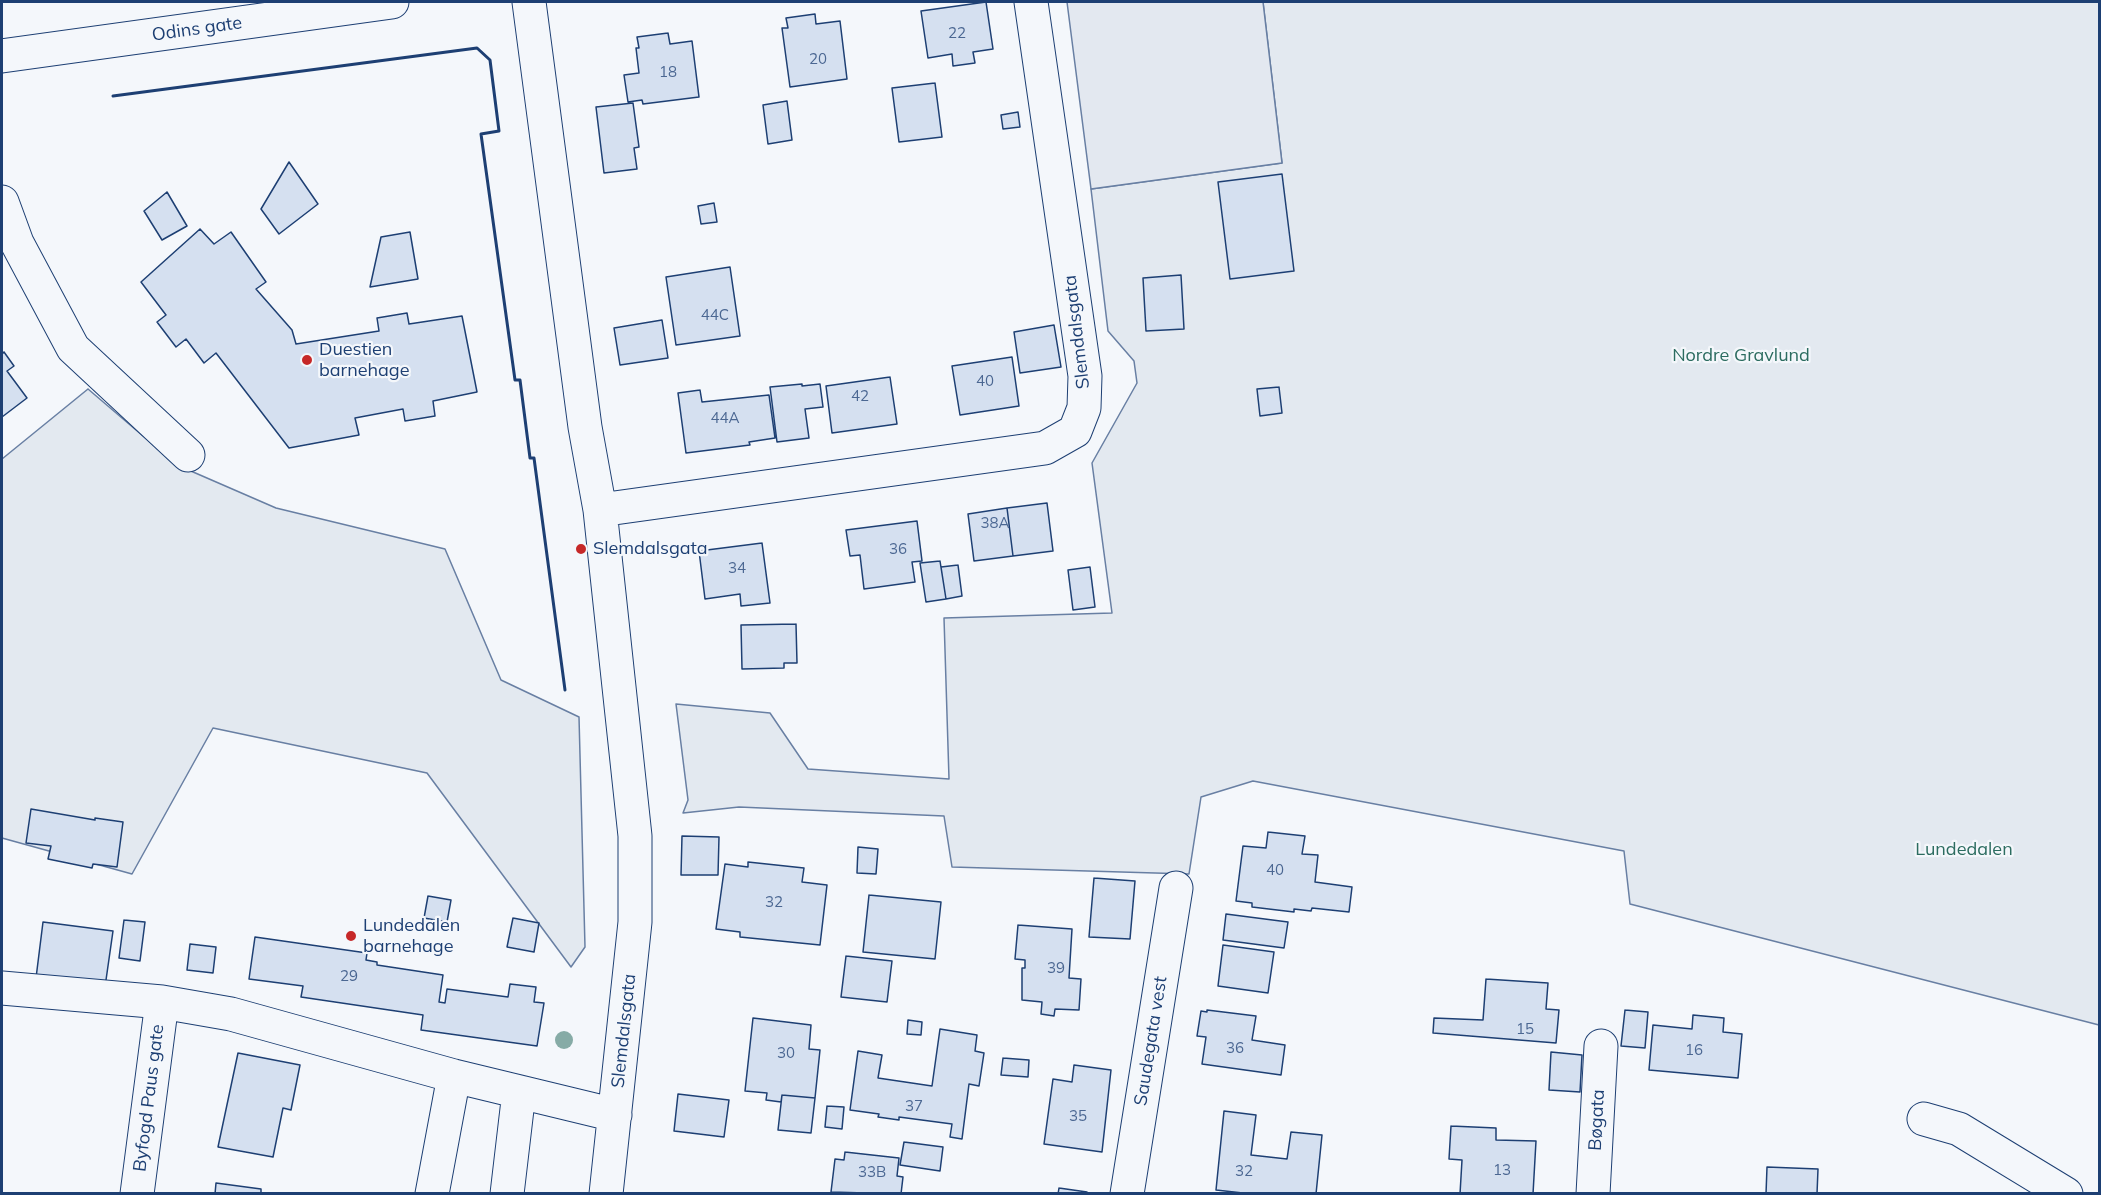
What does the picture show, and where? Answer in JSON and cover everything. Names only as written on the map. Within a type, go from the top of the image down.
[{"type":"street","name":"Odins gate","points":[[2,56],[392,2]]},
{"type":"street","name":"Slemdalsgata","points":[[529,2],[585,427],[600,510],[635,836],[635,922],[606,1194]]},
{"type":"street","name":"Slemdalsgata","points":[[600,510],[1045,448],[1075,431],[1084,408],[1085,376],[1030,2]]},
{"type":"street","points":[[2,202],[17,243],[73,348],[188,455]]},
{"type":"street","name":"Saudegata vest","points":[[1127,1194],[1176,888]]},
{"type":"street","points":[[2,988],[162,1002],[231,1014],[454,1076],[615,1114]]},
{"type":"street","name":"Byfogd Paus gate","points":[[137,1194],[162,1002]]},
{"type":"street","name":"Bøgata","points":[[1593,1194],[1602,1046]]},
{"type":"street","points":[[432,1194],[454,1076]]},
{"type":"street","points":[[507,1194],[519,1092]]},
{"type":"street","points":[[1924,1119],[1959,1129],[2066,1194]]},
{"type":"green space","name":"Nordre Gravlund","points":[[1263,2],[2099,2],[2099,1025],[1630,904],[1624,851],[1253,781],[1201,797],[1189,874],[952,867],[944,816],[739,807],[683,813],[688,800],[676,704],[770,713],[808,769],[949,779],[944,618],[1112,613],[1092,463],[1137,383],[1134,361],[1108,331],[1091,189],[1282,163]]},
{"type":"green space","points":[[88,389],[177,465],[276,508],[445,549],[501,680],[579,717],[585,947],[571,967],[427,773],[213,728],[132,874],[2,838],[2,459]]},
{"type":"shaded area","points":[[1067,2],[1263,2],[1282,163],[1091,189]]},
{"type":"building","points":[[986,2],[993,49],[973,52],[975,63],[953,66],[952,54],[928,58],[921,11]]},
{"type":"building","points":[[815,14],[816,24],[840,21],[847,79],[790,87],[782,28],[788,28],[786,18]]},
{"type":"building","points":[[668,33],[670,44],[692,41],[699,97],[643,104],[642,100],[628,102],[624,75],[639,73],[637,37]]},
{"type":"building","points":[[935,83],[942,137],[899,142],[892,88]]},
{"type":"building","points":[[787,101],[792,140],[768,144],[763,105]]},
{"type":"building","points":[[633,103],[639,147],[634,148],[637,169],[604,173],[596,107]]},
{"type":"building","points":[[1018,112],[1020,127],[1003,129],[1001,115]]},
{"type":"building","points":[[289,162],[318,204],[279,234],[261,209]]},
{"type":"building","points":[[1282,174],[1294,271],[1230,279],[1218,182]]},
{"type":"building","points":[[167,192],[187,226],[162,240],[144,211]]},
{"type":"building","points":[[714,203],[717,222],[701,224],[698,206]]},
{"type":"building","points":[[200,229],[214,244],[231,232],[266,282],[256,289],[292,330],[296,344],[379,331],[377,318],[407,313],[409,324],[462,316],[477,392],[433,401],[435,416],[405,421],[403,409],[355,418],[359,435],[289,448],[216,353],[204,363],[186,339],[176,347],[157,322],[166,315],[141,282]]},
{"type":"building","points":[[410,232],[418,279],[370,287],[381,237]]},
{"type":"building","points":[[730,267],[740,336],[676,345],[666,277]]},
{"type":"building","points":[[1181,275],[1184,329],[1146,331],[1143,278]]},
{"type":"building","points":[[662,320],[668,358],[620,365],[614,328]]},
{"type":"building","points":[[1054,325],[1061,367],[1020,373],[1014,332]]},
{"type":"building","points":[[4,352],[14,366],[7,371],[27,398],[2,417],[2,354]]},
{"type":"building","points":[[1012,357],[1019,406],[960,415],[952,366]]},
{"type":"building","points":[[890,377],[897,424],[832,433],[826,386]]},
{"type":"building","points":[[802,384],[802,386],[820,384],[823,407],[805,409],[809,438],[777,442],[770,387]]},
{"type":"building","points":[[1279,387],[1282,413],[1260,416],[1257,389]]},
{"type":"building","points":[[700,390],[702,402],[769,395],[775,438],[749,442],[750,445],[686,453],[678,393]]},
{"type":"building","points":[[1047,503],[1053,551],[1013,556],[1007,508]]},
{"type":"building","points":[[1007,508],[1013,556],[974,561],[968,514]]},
{"type":"building","points":[[917,521],[922,561],[912,562],[915,582],[864,589],[860,555],[850,556],[846,530]]},
{"type":"building","points":[[762,543],[770,603],[741,606],[740,594],[705,599],[699,551]]},
{"type":"building","points":[[940,561],[946,599],[926,602],[920,563]]},
{"type":"building","points":[[958,565],[962,596],[946,599],[941,567]]},
{"type":"building","points":[[1090,567],[1095,607],[1073,610],[1068,570]]},
{"type":"building","points":[[796,624],[797,663],[784,663],[784,668],[742,669],[741,625]]},
{"type":"building","points":[[31,809],[95,820],[95,818],[123,822],[117,867],[93,864],[92,868],[48,859],[51,846],[26,843]]},
{"type":"building","points":[[1268,832],[1305,836],[1302,854],[1318,855],[1315,882],[1352,887],[1349,912],[1312,908],[1311,911],[1294,909],[1294,912],[1252,907],[1252,903],[1236,901],[1243,846],[1266,848]]},
{"type":"building","points":[[682,836],[719,837],[718,875],[681,875]]},
{"type":"building","points":[[858,847],[878,849],[876,874],[857,873]]},
{"type":"building","points":[[748,862],[804,868],[802,882],[827,885],[820,945],[740,937],[740,932],[716,929],[725,864],[748,867]]},
{"type":"building","points":[[1094,878],[1135,881],[1130,939],[1089,937]]},
{"type":"building","points":[[869,895],[941,902],[935,959],[863,952]]},
{"type":"building","points":[[428,896],[451,900],[447,922],[424,918]]},
{"type":"building","points":[[1226,914],[1288,922],[1284,948],[1223,940]]},
{"type":"building","points":[[513,918],[539,923],[534,952],[507,947]]},
{"type":"building","points":[[124,920],[145,922],[140,961],[119,958]]},
{"type":"building","points":[[43,922],[113,931],[105,987],[36,978]]},
{"type":"building","points":[[1018,925],[1072,929],[1069,978],[1081,979],[1079,1010],[1055,1009],[1054,1016],[1041,1014],[1042,1002],[1022,1000],[1022,968],[1025,968],[1025,960],[1015,959]]},
{"type":"building","points":[[255,937],[367,953],[366,960],[377,962],[377,965],[443,975],[439,1002],[445,1003],[447,989],[508,997],[510,984],[536,987],[534,1002],[544,1003],[537,1046],[421,1030],[423,1015],[301,997],[303,986],[249,979]]},
{"type":"building","points":[[190,944],[216,947],[213,973],[187,970]]},
{"type":"building","points":[[1223,945],[1274,952],[1268,993],[1218,986]]},
{"type":"building","points":[[846,956],[892,961],[887,1002],[841,997]]},
{"type":"building","points":[[1486,979],[1548,983],[1546,1009],[1559,1010],[1556,1043],[1433,1033],[1434,1018],[1483,1020]]},
{"type":"building","points":[[1207,1010],[1256,1016],[1252,1040],[1285,1045],[1281,1075],[1202,1064],[1206,1037],[1197,1036],[1201,1011],[1207,1012]]},
{"type":"building","points":[[1625,1010],[1648,1012],[1645,1048],[1621,1046]]},
{"type":"building","points":[[1693,1015],[1724,1018],[1723,1032],[1742,1034],[1738,1078],[1649,1070],[1653,1025],[1692,1029]]},
{"type":"building","points":[[753,1018],[811,1025],[809,1049],[820,1050],[815,1098],[782,1095],[781,1102],[766,1100],[767,1093],[745,1091]]},
{"type":"building","points":[[908,1020],[922,1022],[921,1035],[907,1034]]},
{"type":"building","points":[[940,1029],[977,1035],[975,1051],[984,1053],[979,1086],[969,1084],[962,1139],[950,1137],[952,1124],[899,1117],[899,1120],[878,1117],[879,1114],[850,1110],[858,1051],[882,1055],[878,1078],[932,1086]]},
{"type":"building","points":[[1551,1052],[1582,1055],[1580,1092],[1549,1090]]},
{"type":"building","points":[[238,1053],[300,1065],[291,1110],[283,1108],[273,1157],[218,1147]]},
{"type":"building","points":[[1003,1058],[1029,1060],[1028,1077],[1001,1075]]},
{"type":"building","points":[[1074,1065],[1111,1070],[1102,1152],[1044,1144],[1053,1079],[1072,1082]]},
{"type":"building","points":[[678,1094],[729,1100],[724,1137],[674,1131]]},
{"type":"building","points":[[782,1095],[815,1098],[811,1133],[778,1130]]},
{"type":"building","points":[[827,1106],[844,1107],[842,1129],[825,1127]]},
{"type":"building","points":[[1224,1111],[1256,1115],[1251,1155],[1287,1159],[1291,1132],[1322,1135],[1316,1194],[1252,1194],[1216,1190]]},
{"type":"building","points":[[1451,1126],[1496,1128],[1496,1140],[1536,1141],[1533,1194],[1460,1194],[1462,1160],[1449,1159]]},
{"type":"building","points":[[904,1142],[943,1147],[940,1171],[900,1165]]},
{"type":"building","points":[[845,1152],[899,1158],[897,1176],[903,1177],[901,1194],[831,1192],[835,1159],[844,1160]]},
{"type":"building","points":[[1767,1167],[1818,1169],[1817,1194],[1766,1194]]},
{"type":"building","points":[[216,1183],[261,1189],[261,1194],[215,1194]]},
{"type":"building","points":[[1059,1188],[1087,1192],[1087,1194],[1058,1194]]},
{"type":"wall","points":[[113,96],[477,48],[490,60],[499,131],[481,134],[515,380],[520,380],[530,458],[534,458],[565,690]]},
{"type":"place","name":"Duestien barnehage","points":[[307,360]]},
{"type":"place","name":"Slemdalsgata","points":[[581,549]]},
{"type":"place","name":"Lundedalen barnehage","points":[[351,936]]},
{"type":"park label","name":"Lundedalen","points":[[1964,850]]}]
